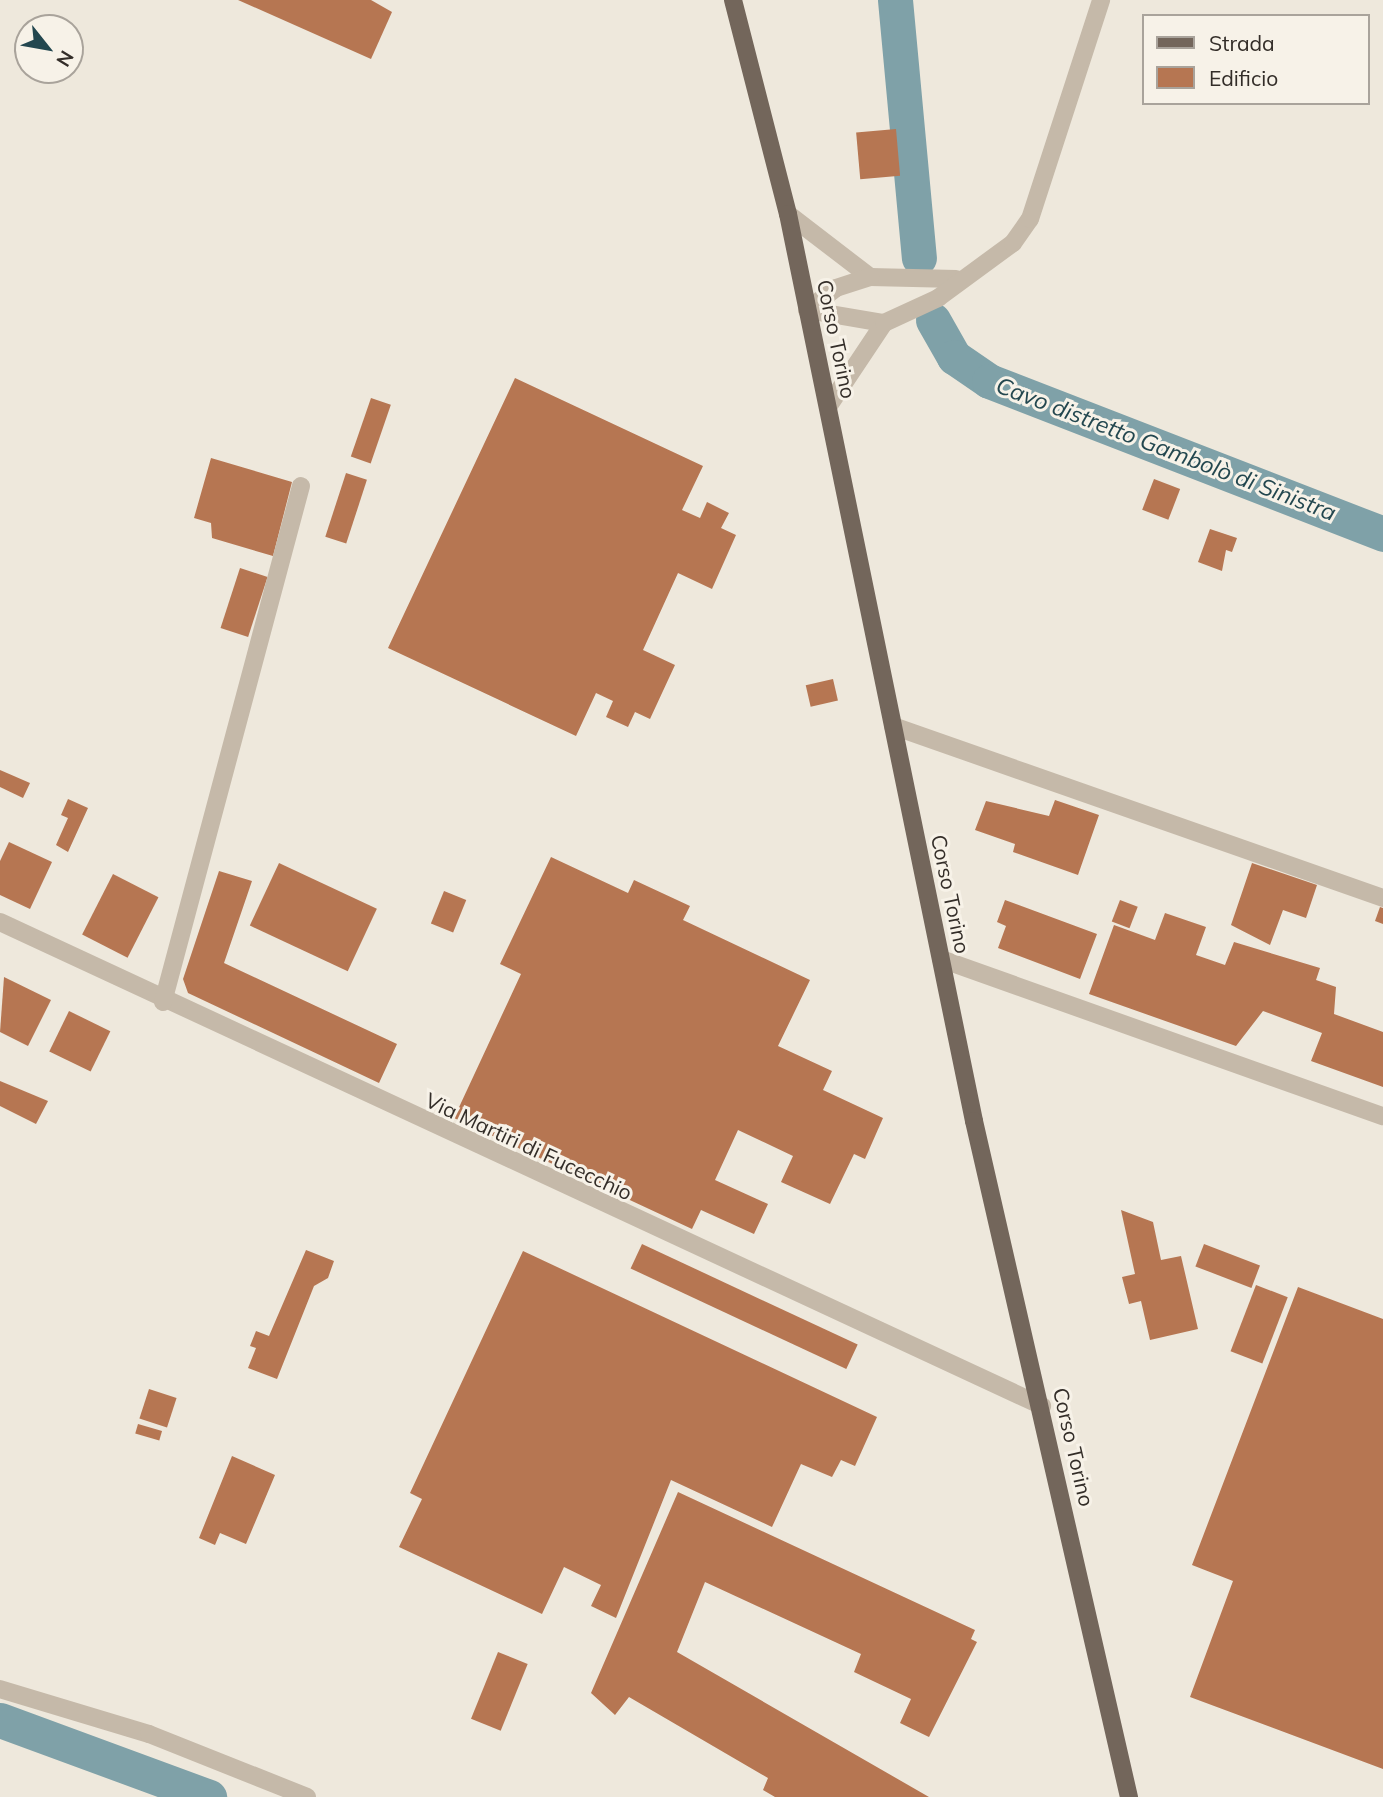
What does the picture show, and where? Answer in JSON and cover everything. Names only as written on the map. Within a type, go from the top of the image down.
[{"type":"main road","name":"Corso Torino","points":[[733,0],[788,214],[941,959],[1129,1797]]},
{"type":"street","points":[[828,407],[884,323],[939,298],[956,279],[1013,243],[1031,219],[1101,0]]},
{"type":"street","points":[[788,214],[870,277]]},
{"type":"street","points":[[807,310],[836,288],[870,277],[956,279]]},
{"type":"street","points":[[807,310],[884,323]]},
{"type":"street","points":[[163,1002],[301,486]]},
{"type":"street","points":[[893,726],[1383,898]]},
{"type":"street","name":"Via Martiri di Fucecchio","points":[[0,922],[163,1002],[1042,1406]]},
{"type":"street","points":[[941,959],[1383,1116]]},
{"type":"street","points":[[0,1689],[149,1734],[307,1797]]},
{"type":"building","points":[[238,0],[371,0],[392,12],[371,59]]},
{"type":"building","points":[[896,129],[900,176],[860,179],[856,132]]},
{"type":"building","points":[[515,378],[703,466],[682,510],[700,518],[707,502],[729,513],[721,528],[736,535],[712,589],[678,573],[643,650],[675,665],[650,719],[635,712],[628,727],[606,717],[613,701],[596,693],[576,736],[388,648]]},
{"type":"building","points":[[371,398],[391,405],[371,463],[351,457]]},
{"type":"building","points":[[211,458],[292,482],[273,556],[212,538],[211,523],[194,518]]},
{"type":"building","points":[[346,473],[367,480],[346,544],[325,537]]},
{"type":"building","points":[[1154,479],[1180,489],[1168,520],[1142,510]]},
{"type":"building","points":[[1210,529],[1237,538],[1232,552],[1226,550],[1222,571],[1198,562]]},
{"type":"building","points":[[240,568],[268,577],[248,637],[221,628]]},
{"type":"building","points":[[833,679],[838,700],[811,707],[806,685]]},
{"type":"building","points":[[0,770],[30,783],[23,798],[0,787]]},
{"type":"building","points":[[68,799],[88,808],[68,852],[56,845],[68,818],[61,815]]},
{"type":"building","points":[[1055,800],[1099,815],[1078,875],[1013,852],[1015,844],[975,830],[986,801],[1049,816]]},
{"type":"building","points":[[9,842],[52,862],[30,909],[0,895],[0,861]]},
{"type":"building","points":[[551,857],[628,893],[634,880],[690,906],[683,920],[810,980],[778,1046],[832,1071],[823,1090],[883,1118],[865,1159],[854,1154],[830,1204],[781,1182],[793,1156],[738,1130],[715,1180],[768,1204],[754,1234],[701,1210],[692,1229],[454,1118],[521,974],[500,964]]},
{"type":"building","points":[[279,863],[377,909],[348,971],[250,926]]},
{"type":"building","points":[[1252,863],[1317,885],[1306,918],[1283,910],[1270,945],[1231,925]]},
{"type":"building","points":[[219,871],[252,881],[224,963],[397,1044],[379,1083],[188,993],[183,979]]},
{"type":"building","points":[[113,874],[158,897],[128,958],[82,935]]},
{"type":"building","points":[[444,891],[466,900],[453,932],[431,923]]},
{"type":"building","points":[[1005,900],[1097,934],[1080,979],[998,948],[1006,926],[997,922]]},
{"type":"building","points":[[1120,900],[1138,907],[1129,928],[1112,921]]},
{"type":"building","points":[[1380,907],[1383,908],[1383,924],[1375,921]]},
{"type":"building","points":[[1165,913],[1206,927],[1196,955],[1225,965],[1234,942],[1320,968],[1316,980],[1336,987],[1334,1014],[1383,1032],[1383,1087],[1311,1061],[1322,1033],[1263,1011],[1236,1046],[1089,994],[1114,925],[1155,940]]},
{"type":"building","points":[[4,977],[51,1000],[28,1046],[0,1032]]},
{"type":"building","points":[[69,1011],[110,1031],[91,1072],[49,1051]]},
{"type":"building","points":[[0,1081],[48,1101],[36,1124],[0,1106]]},
{"type":"building","points":[[1121,1210],[1153,1222],[1161,1260],[1181,1256],[1198,1329],[1150,1340],[1141,1301],[1129,1304],[1122,1277],[1135,1274]]},
{"type":"building","points":[[642,1244],[858,1345],[846,1369],[631,1268]]},
{"type":"building","points":[[1204,1244],[1260,1266],[1251,1288],[1195,1266]]},
{"type":"building","points":[[306,1250],[334,1261],[328,1278],[314,1286],[277,1379],[248,1368],[256,1348],[250,1346],[256,1331],[269,1336]]},
{"type":"building","points":[[523,1251],[877,1417],[855,1466],[841,1460],[832,1477],[801,1464],[772,1527],[671,1480],[616,1618],[591,1606],[601,1585],[564,1567],[542,1614],[399,1547],[422,1499],[410,1493]]},
{"type":"building","points":[[1256,1285],[1288,1297],[1262,1363],[1231,1351]]},
{"type":"building","points":[[1298,1287],[1383,1319],[1383,1769],[1190,1697],[1233,1581],[1192,1565]]},
{"type":"building","points":[[149,1389],[177,1398],[167,1427],[139,1418]]},
{"type":"building","points":[[138,1424],[162,1431],[159,1441],[135,1434]]},
{"type":"building","points":[[232,1456],[275,1475],[246,1544],[220,1533],[215,1545],[199,1538]]},
{"type":"building","points":[[678,1492],[975,1630],[971,1639],[977,1642],[929,1737],[900,1723],[911,1699],[854,1672],[861,1654],[705,1582],[677,1652],[929,1797],[775,1797],[763,1790],[768,1778],[629,1697],[615,1715],[591,1693]]},
{"type":"building","points":[[498,1652],[528,1664],[501,1731],[471,1719]]},
{"type":"waterway","name":"Cavo distretto Gambolò di Sinistra","points":[[895,0],[919,258]]},
{"type":"waterway","name":"Cavo distretto Gambolò di Sinistra","points":[[933,320],[954,357],[989,381],[1383,534]]},
{"type":"waterway","points":[[0,1720],[209,1797]]}]
